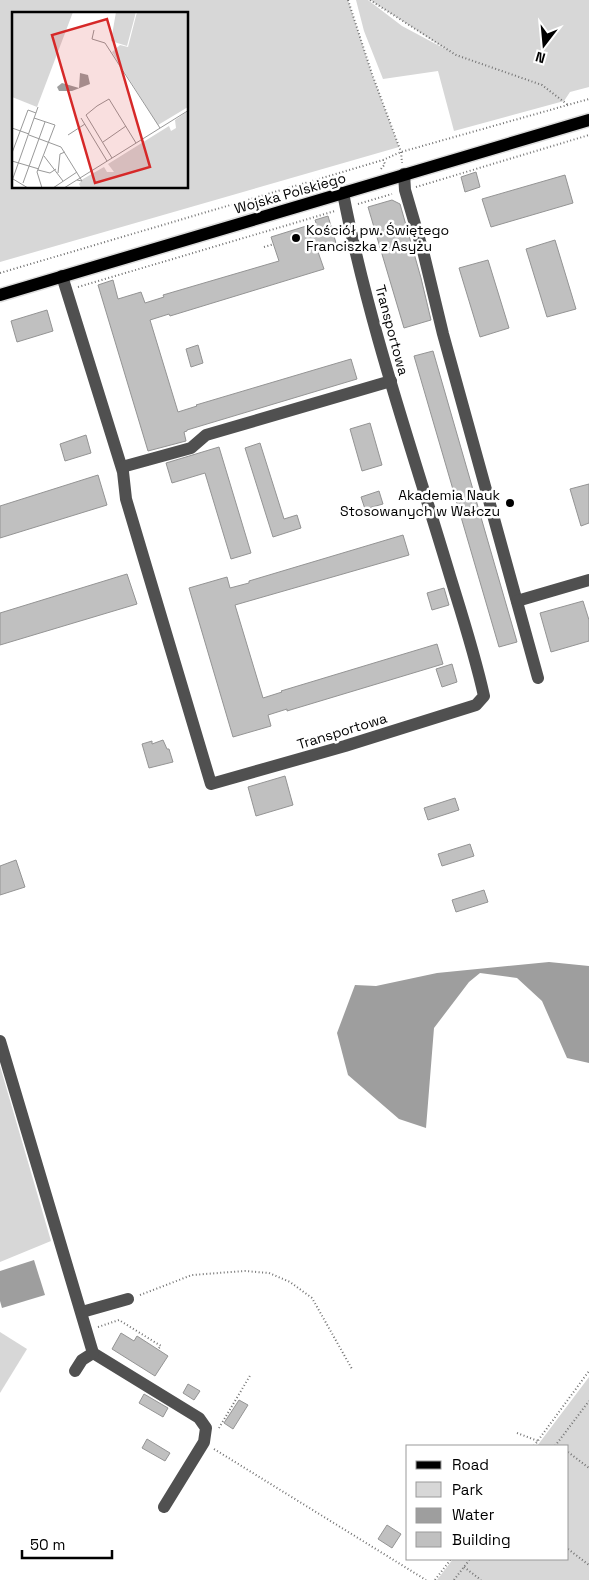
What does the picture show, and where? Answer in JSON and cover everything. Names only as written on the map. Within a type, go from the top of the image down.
[{"type":"main road","name":"Wojska Polskiego","points":[[0,295],[589,120]]},
{"type":"street","points":[[404,174],[405,190],[424,255],[453,371],[538,678]]},
{"type":"street","name":"Transportowa","points":[[62,276],[122,469],[126,499],[211,784],[345,746],[476,705],[484,696],[391,381],[352,239],[343,193]]},
{"type":"street","points":[[122,469],[191,448],[206,435],[391,381]]},
{"type":"street","points":[[517,601],[589,580]]},
{"type":"street","points":[[0,1041],[93,1353],[199,1418],[206,1428],[204,1442],[164,1507]]},
{"type":"street","points":[[82,1312],[128,1300]]},
{"type":"street","points":[[74,1371],[82,1360],[93,1353]]},
{"type":"path","points":[[348,0],[372,74],[401,152]]},
{"type":"path","points":[[370,0],[456,55],[542,85],[568,105]]},
{"type":"path","points":[[0,273],[383,160],[401,152],[589,99]]},
{"type":"path","points":[[66,290],[589,135]]},
{"type":"path","points":[[264,247],[274,244]]},
{"type":"path","points":[[128,1300],[192,1275],[245,1270],[269,1274],[290,1282],[312,1298],[352,1369]]},
{"type":"path","points":[[93,1329],[119,1320],[160,1346],[158,1350]]},
{"type":"path","points":[[535,1445],[589,1371]]},
{"type":"path","points":[[217,1430],[252,1374]]},
{"type":"path","points":[[556,1445],[589,1401]]},
{"type":"path","points":[[517,1433],[538,1441]]},
{"type":"path","points":[[204,1442],[426,1580]]},
{"type":"path","points":[[569,1453],[589,1468]]},
{"type":"path","points":[[569,1550],[589,1565]]},
{"type":"path","points":[[435,1580],[450,1560]]},
{"type":"path","points":[[454,1580],[469,1560]]},
{"type":"path","points":[[464,1567],[482,1580]]},
{"type":"green space","points":[[0,0],[348,0],[372,74],[399,147],[0,262]]},
{"type":"green space","points":[[356,0],[368,0],[402,26],[447,50],[370,0],[589,0],[589,87],[570,92],[564,101],[454,131],[438,71],[383,79],[364,31]]},
{"type":"green space","points":[[0,1066],[51,1241],[0,1262]]},
{"type":"green space","points":[[0,1332],[27,1349],[0,1393]]},
{"type":"green space","points":[[589,1377],[589,1580],[437,1580],[452,1560],[569,1560],[569,1445],[538,1445]]},
{"type":"water","points":[[549,962],[589,966],[589,1063],[567,1058],[542,1001],[517,978],[480,973],[469,982],[434,1028],[426,1128],[399,1119],[348,1075],[337,1033],[355,985],[376,986],[437,973]]},
{"type":"water","points":[[34,1260],[45,1295],[2,1308],[0,1301],[0,1271]]},
{"type":"building","points":[[476,172],[480,187],[465,192],[461,177]]},
{"type":"building","points":[[565,175],[573,203],[491,227],[482,199]]},
{"type":"building","points":[[392,200],[400,204],[431,320],[404,328],[368,207]]},
{"type":"building","points":[[328,216],[336,243],[317,249],[324,269],[170,316],[169,314],[150,320],[178,412],[351,359],[357,379],[187,430],[184,432],[186,441],[148,451],[98,285],[113,280],[118,299],[141,292],[145,303],[164,297],[163,295],[279,261],[271,237],[316,223],[315,220]]},
{"type":"building","points":[[555,240],[576,309],[547,317],[526,249]]},
{"type":"building","points":[[488,260],[509,328],[480,337],[459,268]]},
{"type":"building","points":[[47,310],[53,331],[17,342],[11,321]]},
{"type":"building","points":[[198,345],[203,363],[191,367],[186,349]]},
{"type":"building","points":[[433,351],[517,642],[499,647],[414,356]]},
{"type":"building","points":[[370,423],[382,465],[362,471],[350,429]]},
{"type":"building","points":[[86,435],[91,453],[65,461],[60,444]]},
{"type":"building","points":[[260,443],[284,519],[297,515],[301,528],[273,537],[245,448]]},
{"type":"building","points":[[219,447],[251,553],[231,559],[205,473],[172,483],[166,463]]},
{"type":"building","points":[[98,475],[107,505],[0,538],[0,506]]},
{"type":"building","points":[[589,484],[589,523],[581,526],[570,489]]},
{"type":"building","points":[[379,491],[383,504],[365,509],[361,497]]},
{"type":"building","points":[[403,535],[409,555],[235,605],[263,698],[437,644],[443,664],[268,715],[271,726],[233,737],[189,588],[227,577],[230,588]]},
{"type":"building","points":[[127,574],[137,604],[0,645],[0,613]]},
{"type":"building","points":[[444,588],[449,605],[432,610],[427,593]]},
{"type":"building","points":[[583,601],[589,620],[589,641],[551,652],[540,613]]},
{"type":"building","points":[[452,664],[457,682],[442,687],[436,669]]},
{"type":"building","points":[[163,740],[167,749],[169,749],[173,762],[149,768],[142,744],[152,741],[152,744]]},
{"type":"building","points":[[285,776],[293,805],[256,816],[248,787]]},
{"type":"building","points":[[455,798],[459,810],[428,820],[424,808]]},
{"type":"building","points":[[470,844],[474,856],[442,866],[438,854]]},
{"type":"building","points":[[16,860],[25,887],[0,895],[0,866]]},
{"type":"building","points":[[484,890],[488,902],[456,912],[452,900]]},
{"type":"building","points":[[121,1333],[134,1341],[137,1336],[168,1356],[155,1376],[112,1349]]},
{"type":"building","points":[[188,1384],[200,1391],[194,1400],[183,1393]]},
{"type":"building","points":[[144,1394],[168,1408],[163,1417],[139,1403]]},
{"type":"building","points":[[239,1400],[248,1405],[233,1429],[224,1423]]},
{"type":"building","points":[[147,1439],[170,1453],[165,1461],[142,1448]]},
{"type":"building","points":[[387,1525],[401,1534],[392,1548],[378,1539]]},
{"type":"place","name":"Kościół pw. Świętego Franciszka z Asyżu","points":[[296,238]]},
{"type":"place","name":"Akademia Nauk Stosowanych w Wałczu","points":[[510,503]]}]
